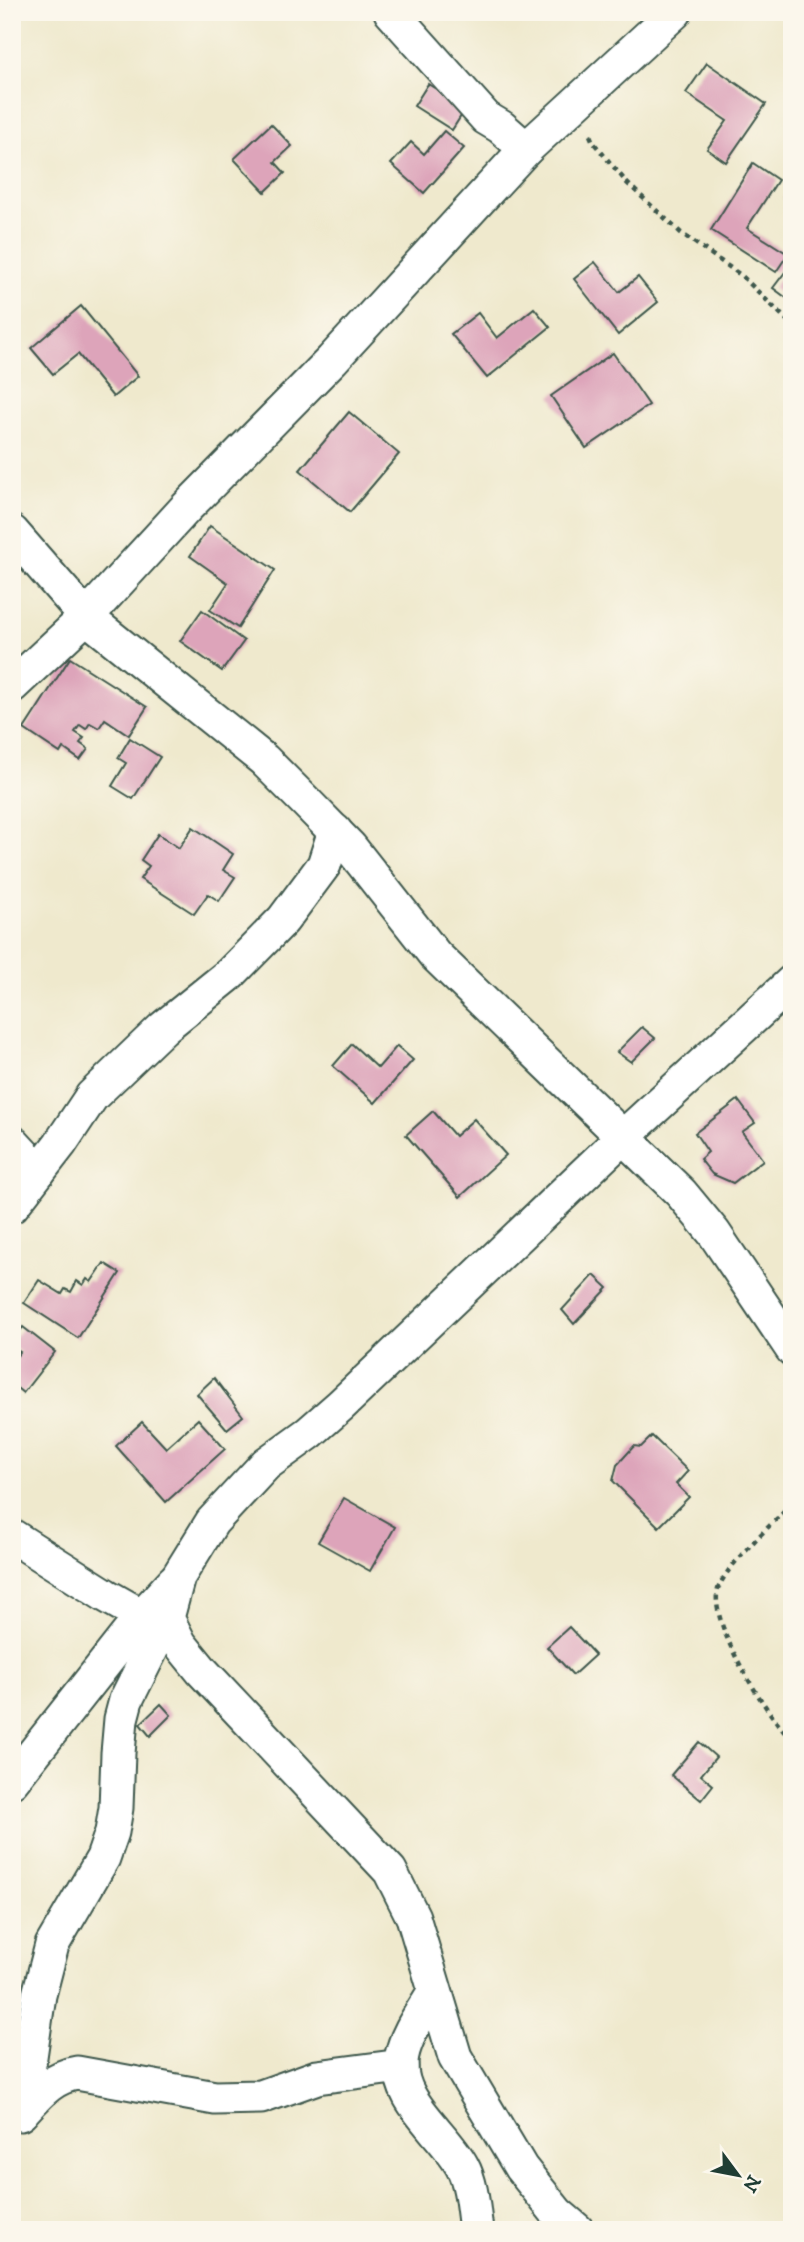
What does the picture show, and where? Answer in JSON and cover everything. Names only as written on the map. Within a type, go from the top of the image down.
[{"type":"street","points":[[391,12],[486,118],[526,149]]},
{"type":"street","points":[[12,687],[86,617],[186,508],[332,360],[526,149],[675,12]]},
{"type":"street","points":[[12,532],[86,617],[264,760],[350,847],[435,955],[681,1193],[714,1233],[792,1349]]},
{"type":"street","points":[[12,1206],[60,1144],[92,1096],[163,1028],[230,974],[283,920],[324,865],[335,831]]},
{"type":"street","points":[[12,1781],[154,1617],[212,1522],[266,1464],[309,1433],[341,1405],[623,1137],[792,982]]},
{"type":"street","points":[[12,1142],[39,1171]]},
{"type":"street","points":[[12,1536],[104,1595],[154,1617],[390,1871],[413,1917],[455,2057],[521,2168],[557,2213],[578,2230]]},
{"type":"street","points":[[17,2117],[39,1995],[52,1945],[103,1858],[112,1832],[121,1719],[154,1617]]},
{"type":"street","points":[[434,1992],[408,2037],[400,2075],[412,2101],[463,2168],[472,2203],[475,2230]]},
{"type":"street","points":[[17,2117],[47,2085],[64,2075],[77,2073],[215,2098],[261,2097],[317,2077],[401,2066]]},
{"type":"path","points":[[576,103],[593,142],[627,183],[681,233],[742,276],[792,324]]},
{"type":"path","points":[[792,1504],[730,1568],[716,1593],[720,1622],[741,1664],[756,1693],[792,1741]]},
{"type":"building","points":[[707,63],[766,104],[726,162],[707,149],[727,121],[686,93]]},
{"type":"building","points":[[428,84],[466,108],[452,130],[414,106]]},
{"type":"building","points":[[271,124],[292,146],[275,162],[285,173],[265,192],[234,159]]},
{"type":"building","points":[[444,131],[464,148],[424,193],[391,164],[411,142],[424,154]]},
{"type":"building","points":[[753,163],[778,180],[747,228],[788,254],[776,272],[711,230]]},
{"type":"building","points":[[792,187],[792,204],[783,198]]},
{"type":"building","points":[[595,262],[619,292],[638,277],[658,302],[618,335],[574,279]]},
{"type":"building","points":[[792,263],[792,302],[773,288]]},
{"type":"building","points":[[81,306],[138,376],[113,397],[78,354],[53,374],[31,348]]},
{"type":"building","points":[[534,308],[550,327],[487,378],[451,334],[478,313],[497,338]]},
{"type":"building","points":[[613,353],[649,405],[586,448],[551,396]]},
{"type":"building","points":[[349,412],[399,454],[350,512],[300,470]]},
{"type":"building","points":[[210,526],[275,570],[238,628],[210,610],[228,583],[190,556]]},
{"type":"building","points":[[202,610],[244,641],[222,671],[180,641]]},
{"type":"building","points":[[70,658],[147,707],[129,735],[105,719],[99,728],[90,723],[86,729],[80,725],[75,732],[84,738],[80,743],[88,749],[80,760],[63,748],[60,753],[24,729]]},
{"type":"building","points":[[130,738],[160,757],[133,799],[112,786],[126,763],[118,758]]},
{"type":"building","points":[[193,827],[233,854],[223,870],[235,877],[219,901],[208,894],[194,914],[140,879],[149,866],[141,860],[158,834],[179,848]]},
{"type":"building","points":[[642,1027],[655,1038],[631,1062],[617,1052]]},
{"type":"building","points":[[352,1044],[378,1068],[397,1046],[413,1060],[375,1103],[333,1066]]},
{"type":"building","points":[[738,1100],[755,1123],[742,1132],[763,1160],[733,1183],[712,1174],[700,1159],[708,1152],[695,1133]]},
{"type":"building","points":[[433,1111],[455,1136],[474,1119],[506,1155],[460,1197],[406,1135]]},
{"type":"building","points":[[104,1263],[120,1273],[78,1338],[24,1303],[39,1280],[62,1294],[65,1289],[71,1292],[77,1281],[83,1285],[87,1279],[91,1282]]},
{"type":"building","points":[[594,1275],[608,1288],[574,1324],[562,1310]]},
{"type":"building","points":[[23,1327],[55,1352],[23,1393],[12,1384],[12,1362],[20,1352],[12,1347],[12,1340]]},
{"type":"building","points":[[214,1378],[243,1416],[227,1429],[197,1394]]},
{"type":"building","points":[[198,1419],[225,1449],[166,1502],[116,1446],[142,1422],[166,1448]]},
{"type":"building","points":[[652,1436],[688,1471],[676,1484],[689,1497],[659,1527],[613,1481],[617,1465],[634,1446],[641,1447]]},
{"type":"building","points":[[344,1498],[395,1527],[370,1571],[318,1542]]},
{"type":"building","points":[[569,1627],[595,1655],[573,1675],[547,1647]]},
{"type":"building","points":[[161,1704],[171,1715],[150,1736],[140,1724]]},
{"type":"building","points":[[699,1742],[716,1757],[701,1775],[713,1785],[701,1800],[671,1775]]}]
